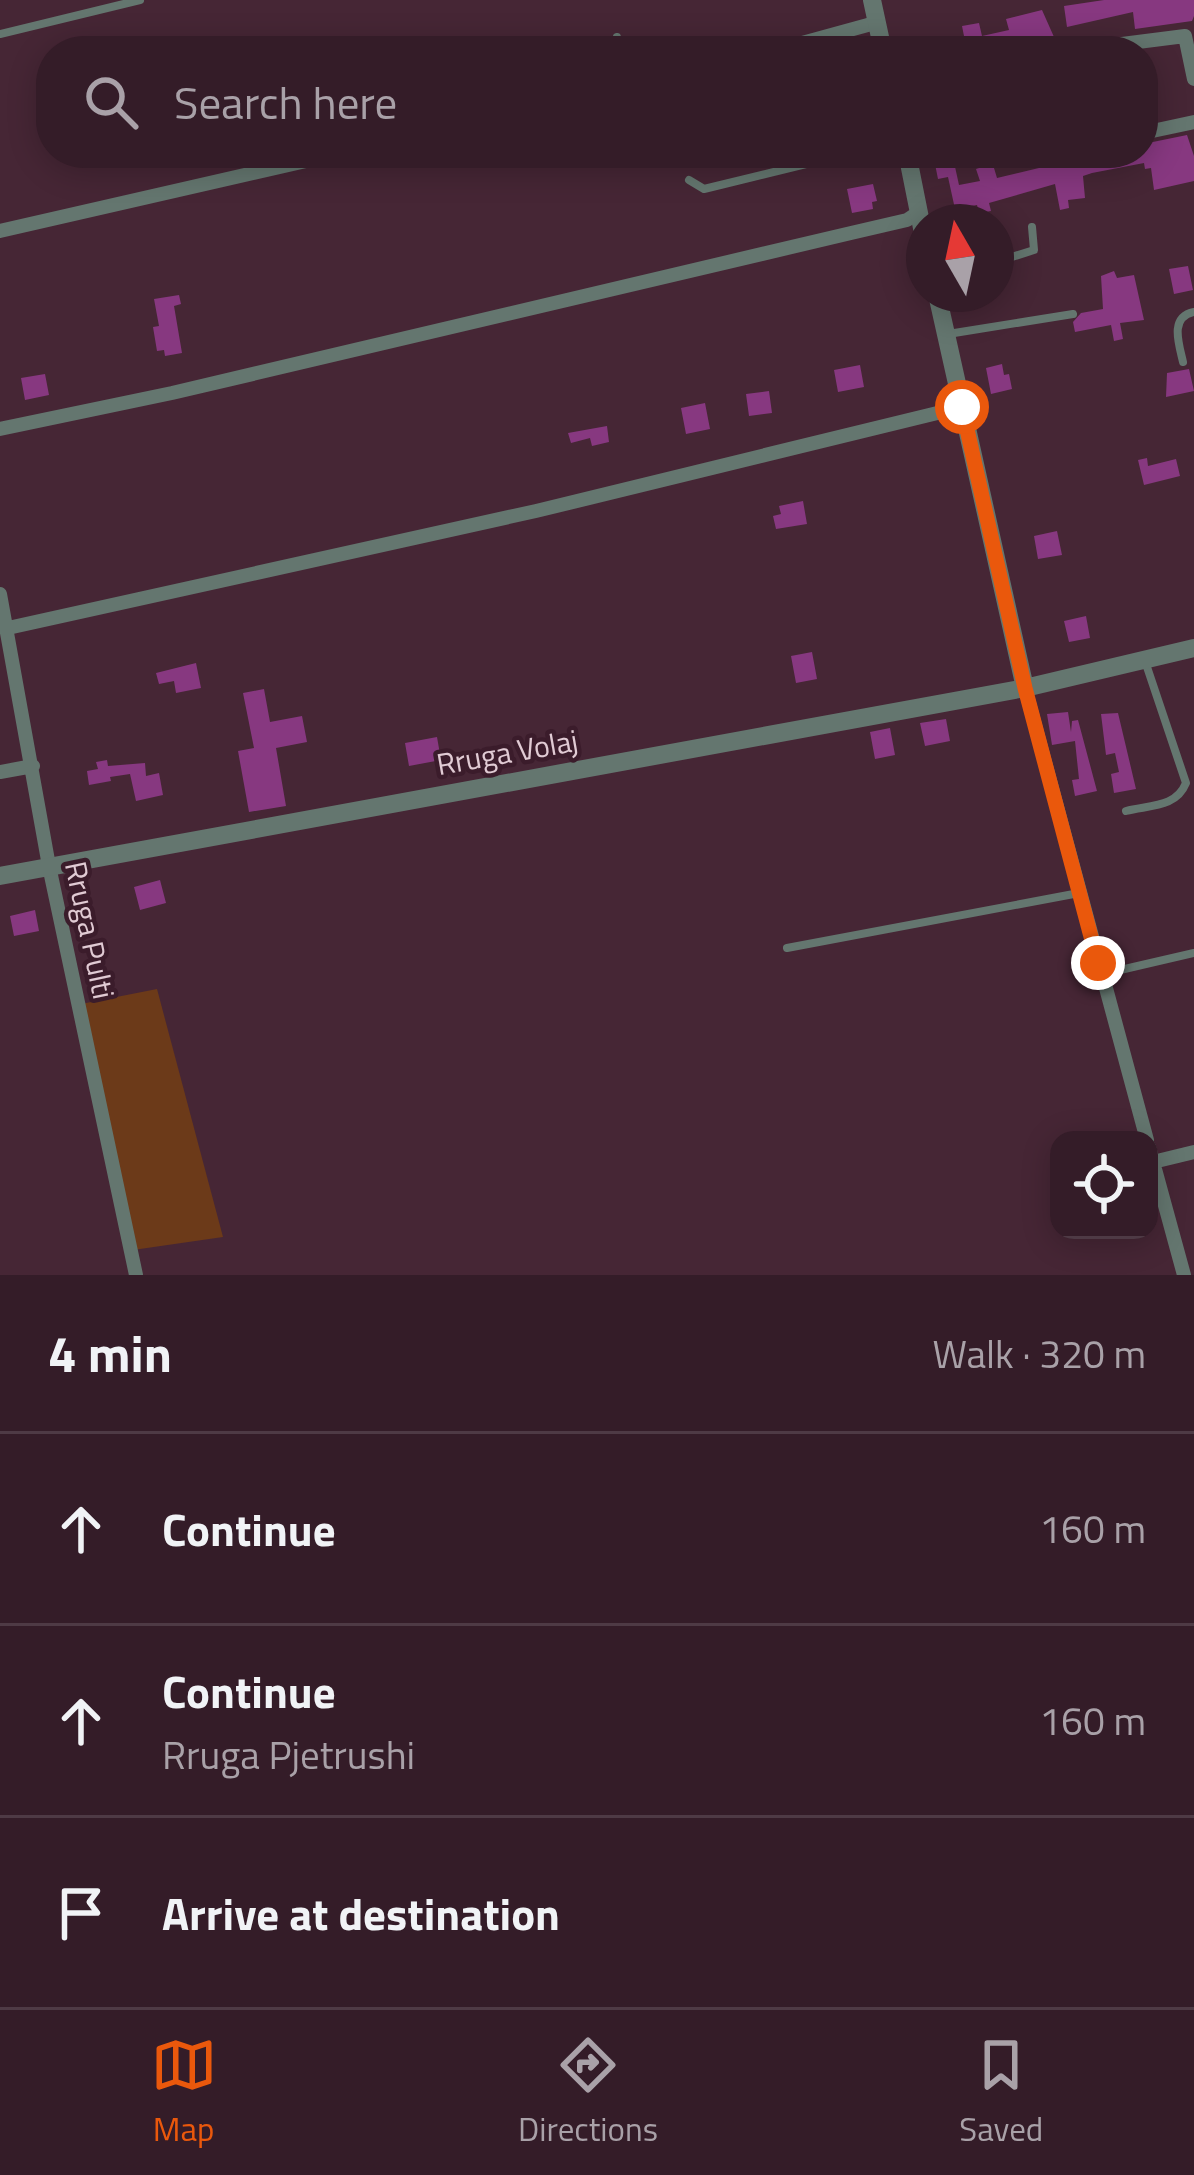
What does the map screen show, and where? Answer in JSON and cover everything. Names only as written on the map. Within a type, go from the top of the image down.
[{"type":"street","points":[[872,0],[879,36]]},
{"type":"street","points":[[828,36],[875,23]]},
{"type":"street","points":[[1158,38],[1189,34],[1194,79]]},
{"type":"street","points":[[1158,130],[1194,122]]},
{"type":"street","points":[[0,231],[266,168]]},
{"type":"street","points":[[910,168],[917,204]]},
{"type":"street","points":[[0,429],[906,220]]},
{"type":"street","points":[[941,312],[1025,688],[1145,1131]]},
{"type":"street","points":[[8,628],[669,481],[962,407]]},
{"type":"street","name":"Rruga Pulti","points":[[0,594],[49,866],[136,1275]]},
{"type":"street","name":"Rruga Volaj","points":[[0,875],[1025,688],[1194,648]]},
{"type":"street","points":[[0,772],[33,766]]},
{"type":"street","points":[[1158,1150],[1194,1152]]},
{"type":"street","points":[[1158,1179],[1184,1275]]},
{"type":"lane","points":[[0,34],[140,0]]},
{"type":"lane","points":[[689,180],[704,189],[790,168]]},
{"type":"lane","points":[[1014,256],[1034,250],[1033,227]]},
{"type":"lane","points":[[1183,362],[1176,334],[1179,321],[1194,312]]},
{"type":"lane","points":[[946,335],[1073,314]]},
{"type":"lane","points":[[1126,811],[1172,801],[1186,783],[1144,660]]},
{"type":"lane","points":[[787,948],[1080,893]]},
{"type":"lane","points":[[1101,974],[1194,953]]},
{"type":"shaded area","points":[[157,989],[223,1237],[133,1250],[81,1004]]},
{"type":"building","points":[[1104,0],[1194,0],[1194,16],[1192,21],[1135,29],[1133,12],[1067,27],[1064,6]]},
{"type":"building","points":[[1042,10],[1054,36],[982,36],[1009,30],[1006,19]]},
{"type":"building","points":[[979,23],[982,36],[964,36],[962,26]]},
{"type":"building","points":[[1187,135],[1194,156],[1194,181],[1154,190],[1151,168],[1158,168],[1158,141]]},
{"type":"building","points":[[936,168],[955,168],[959,185],[980,181],[976,169],[994,168],[997,178],[1039,168],[1118,168],[1083,176],[1085,198],[1068,200],[1069,208],[1060,210],[1055,184],[989,204],[954,204],[948,177],[938,179]]},
{"type":"building","points":[[873,184],[877,201],[872,202],[873,209],[852,213],[847,189]]},
{"type":"building","points":[[1188,266],[1193,290],[1174,294],[1169,269]]},
{"type":"building","points":[[1114,271],[1117,278],[1134,275],[1144,320],[1120,323],[1123,339],[1114,341],[1111,325],[1075,332],[1073,322],[1081,313],[1103,309],[1101,276]]},
{"type":"building","points":[[179,295],[181,304],[174,306],[182,353],[165,356],[164,350],[157,351],[154,299]]},
{"type":"building","points":[[1002,364],[1012,389],[991,394],[986,368]]},
{"type":"building","points":[[860,365],[864,387],[838,392],[834,370]]},
{"type":"building","points":[[1189,369],[1194,391],[1166,397],[1167,373]]},
{"type":"building","points":[[45,374],[49,395],[25,400],[21,378]]},
{"type":"building","points":[[769,391],[772,413],[749,416],[746,394]]},
{"type":"building","points":[[705,403],[710,429],[686,434],[681,408]]},
{"type":"building","points":[[607,426],[609,442],[592,446],[590,438],[571,443],[568,433]]},
{"type":"building","points":[[1147,458],[1148,466],[1176,459],[1180,476],[1144,485],[1138,460]]},
{"type":"building","points":[[803,501],[807,524],[776,529],[773,516],[781,514],[779,506]]},
{"type":"building","points":[[1057,531],[1062,555],[1038,559],[1034,536]]},
{"type":"building","points":[[1086,616],[1090,638],[1069,642],[1064,621]]},
{"type":"building","points":[[812,652],[817,679],[796,683],[791,656]]},
{"type":"building","points":[[196,663],[201,688],[176,693],[174,681],[159,684],[156,673]]},
{"type":"building","points":[[264,689],[270,722],[302,716],[307,742],[276,748],[286,806],[249,812],[238,751],[254,748],[243,693]]},
{"type":"building","points":[[1068,712],[1071,732],[1072,721],[1078,720],[1097,791],[1075,796],[1072,780],[1079,779],[1075,741],[1052,745],[1047,714]]},
{"type":"building","points":[[1118,713],[1136,789],[1114,793],[1111,774],[1119,772],[1115,753],[1106,755],[1101,714]]},
{"type":"building","points":[[946,719],[950,741],[925,746],[920,723]]},
{"type":"building","points":[[890,728],[895,755],[875,759],[870,732]]},
{"type":"building","points":[[437,737],[441,760],[409,766],[405,743]]},
{"type":"building","points":[[107,760],[108,766],[145,763],[146,776],[159,773],[163,795],[136,801],[130,774],[89,785],[87,771]]},
{"type":"building","points":[[160,880],[166,903],[140,910],[134,887]]},
{"type":"building","points":[[35,910],[39,931],[14,936],[10,916]]},
{"type":"route","points":[[962,407],[1025,688],[1098,963]]}]
